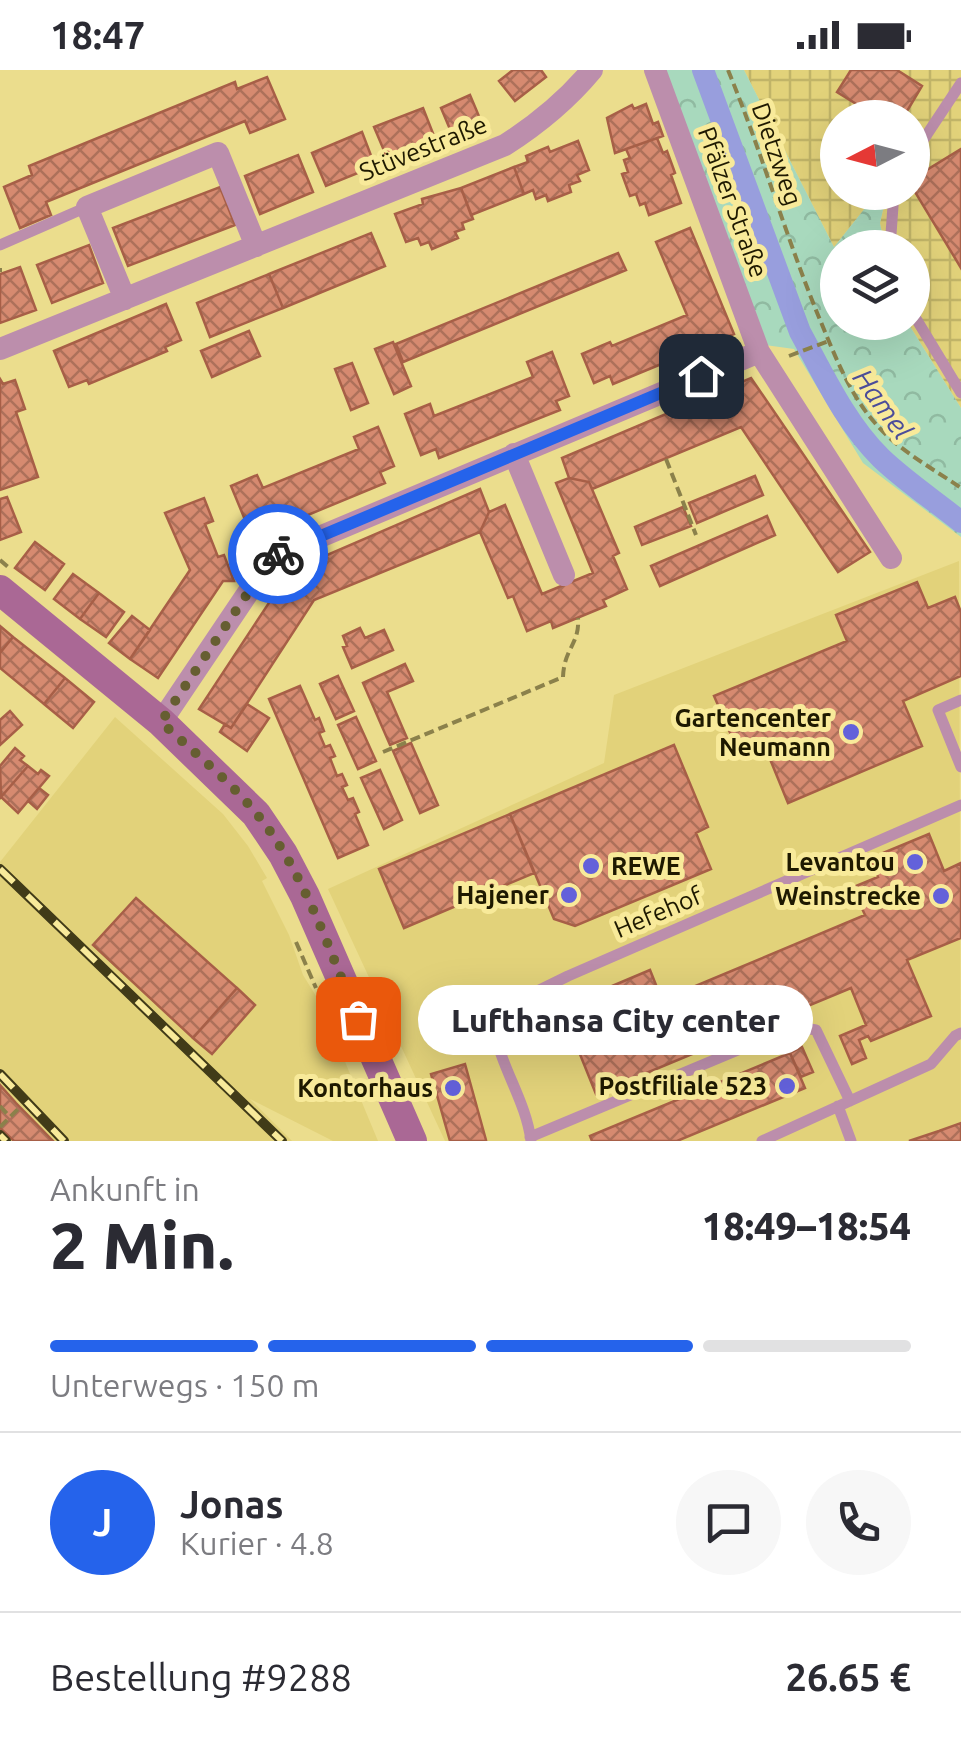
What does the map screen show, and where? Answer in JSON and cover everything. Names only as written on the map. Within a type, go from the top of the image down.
[{"type":"main road","points":[[0,590],[161,722],[256,814],[283,854],[314,917],[407,1135]]},
{"type":"street","name":"Stüvestraße","points":[[0,350],[505,145],[536,125],[592,70]]},
{"type":"street","name":"Pfälzer Straße","points":[[654,70],[759,352],[891,558]]},
{"type":"street","points":[[125,299],[88,208],[218,153],[256,246]]},
{"type":"street","points":[[161,722],[272,557],[759,352]]},
{"type":"street","points":[[514,454],[564,574]]},
{"type":"lane","points":[[930,129],[961,83]]},
{"type":"lane","points":[[0,244],[88,208]]},
{"type":"lane","points":[[929,340],[961,393]]},
{"type":"lane","points":[[961,700],[938,710],[961,767]]},
{"type":"lane","name":"Hefehof","points":[[531,1139],[528,1122],[498,1053],[494,1028],[510,1004],[961,806]]},
{"type":"lane","points":[[531,1139],[799,1027],[816,1030],[844,1103],[851,1141]]},
{"type":"lane","points":[[762,1141],[932,1064],[954,1036],[961,1033]]},
{"type":"path","name":"Dietzweg","points":[[728,70],[790,246],[829,341],[875,423],[961,488]]},
{"type":"path","points":[[794,356],[829,341]]},
{"type":"path","points":[[666,459],[696,534]]},
{"type":"path","points":[[382,752],[563,677],[564,654],[577,638],[578,618]]},
{"type":"path","points":[[294,931],[302,960],[319,995]]},
{"type":"path","points":[[0,1106],[10,1116]]},
{"type":"path","points":[[0,1127],[21,1106]]},
{"type":"shaded area","points":[[744,70],[961,70],[961,408],[919,340],[930,340],[930,230],[881,230],[880,223],[883,210],[930,210],[930,100],[820,100],[820,210],[863,210],[848,230],[825,230]]},
{"type":"shaded area","points":[[959,561],[961,1141],[445,1141],[328,889],[604,763],[614,695]]},
{"type":"shaded area","points":[[115,717],[223,814],[248,846],[267,878],[262,881],[289,935],[303,975],[321,1004],[378,1141],[333,1141],[250,1099],[292,1141],[0,1141],[0,862]]},
{"type":"green space","points":[[660,70],[744,70],[825,230],[820,230],[820,340],[919,340],[961,408],[961,537],[863,463],[794,349],[765,345]]},
{"type":"green space","points":[[863,210],[883,210],[881,230],[848,230]]},
{"type":"building","points":[[513,70],[541,70],[546,77],[515,101],[499,81]]},
{"type":"building","points":[[851,70],[897,70],[922,86],[914,100],[850,100],[837,92]]},
{"type":"building","points":[[267,77],[285,119],[250,133],[245,121],[46,202],[51,215],[20,228],[4,187],[32,175],[29,166],[235,82],[237,89]]},
{"type":"building","points":[[470,95],[481,121],[452,134],[441,108]]},
{"type":"building","points":[[646,104],[653,124],[658,122],[663,136],[615,153],[607,118],[632,105],[634,109]]},
{"type":"building","points":[[423,108],[436,141],[388,160],[374,127]]},
{"type":"building","points":[[362,132],[375,166],[326,186],[312,153]]},
{"type":"building","points":[[657,138],[663,153],[667,151],[681,203],[649,215],[636,194],[630,196],[622,174],[628,172],[624,160],[630,158],[626,149]]},
{"type":"building","points":[[578,141],[589,170],[577,175],[580,181],[569,185],[571,192],[548,201],[546,195],[536,199],[533,190],[524,194],[514,167],[528,162],[526,156],[548,147],[550,152]]},
{"type":"building","points":[[961,149],[961,268],[926,210],[930,210],[930,168]]},
{"type":"building","points":[[298,155],[313,192],[260,214],[245,176]]},
{"type":"building","points":[[514,167],[524,194],[471,215],[461,188]]},
{"type":"building","points":[[220,187],[235,225],[128,266],[113,228]]},
{"type":"building","points":[[461,188],[473,219],[462,223],[464,229],[455,232],[458,238],[432,249],[429,242],[421,245],[418,238],[406,242],[395,214],[423,204],[422,199]]},
{"type":"building","points":[[690,228],[734,334],[613,384],[610,376],[594,383],[582,354],[687,315],[656,242]]},
{"type":"building","points":[[371,233],[385,266],[283,308],[269,274]]},
{"type":"building","points":[[89,245],[103,283],[52,303],[37,265]]},
{"type":"building","points":[[618,253],[626,270],[403,362],[396,344]]},
{"type":"building","points":[[20,267],[36,310],[0,323],[0,274]]},
{"type":"building","points":[[269,274],[283,308],[210,337],[197,303]]},
{"type":"building","points":[[166,304],[181,340],[165,347],[167,351],[89,384],[87,380],[69,387],[54,351]]},
{"type":"building","points":[[249,331],[260,356],[212,377],[201,351]]},
{"type":"building","points":[[393,342],[411,386],[394,394],[375,349]]},
{"type":"building","points":[[552,352],[569,396],[556,401],[560,410],[439,458],[436,449],[421,455],[405,414],[430,404],[434,416],[533,377],[527,362]]},
{"type":"building","points":[[352,363],[368,403],[351,410],[335,369]]},
{"type":"building","points":[[751,378],[870,552],[838,572],[741,427],[592,489],[589,482],[569,478],[562,458]]},
{"type":"building","points":[[0,379],[3,384],[15,380],[25,409],[16,412],[38,477],[0,490]]},
{"type":"building","points":[[378,427],[394,466],[380,472],[385,483],[274,529],[270,518],[248,527],[231,486],[257,475],[263,488],[359,449],[354,437]]},
{"type":"building","points":[[755,476],[763,495],[697,523],[689,503]]},
{"type":"building","points":[[569,478],[589,482],[619,553],[613,556],[627,589],[603,600],[606,606],[553,628],[551,621],[527,631],[513,596],[508,598],[480,532],[489,512],[505,505],[542,594],[593,573],[556,483]]},
{"type":"building","points":[[480,489],[489,512],[480,532],[314,600],[231,728],[199,709],[290,571]]},
{"type":"building","points":[[7,497],[21,532],[0,540],[0,499]]},
{"type":"building","points":[[204,498],[213,521],[205,524],[218,557],[224,555],[234,581],[223,581],[158,678],[130,659],[190,570],[165,513]]},
{"type":"building","points":[[683,507],[691,526],[642,545],[635,527]]},
{"type":"building","points":[[767,516],[775,535],[660,586],[651,566]]},
{"type":"building","points":[[35,542],[64,564],[45,590],[15,568]]},
{"type":"building","points":[[73,574],[99,593],[80,619],[54,599]]},
{"type":"building","points":[[917,582],[928,608],[955,597],[961,612],[961,676],[903,701],[922,746],[788,803],[763,742],[738,751],[714,696],[847,641],[836,615]]},
{"type":"building","points":[[99,593],[124,612],[106,637],[80,619]]},
{"type":"building","points":[[132,616],[150,630],[130,659],[109,643]]},
{"type":"building","points":[[0,626],[13,637],[0,653]]},
{"type":"building","points":[[360,628],[365,638],[384,630],[393,650],[352,668],[343,636]]},
{"type":"building","points":[[13,637],[65,678],[44,704],[0,668],[0,653]]},
{"type":"building","points":[[405,664],[413,681],[387,692],[407,738],[390,745],[363,683]]},
{"type":"building","points":[[338,676],[354,711],[336,719],[320,684]]},
{"type":"building","points":[[65,678],[94,702],[73,728],[44,704]]},
{"type":"building","points":[[300,686],[315,720],[319,718],[324,731],[319,733],[325,747],[330,745],[335,756],[330,758],[337,776],[342,774],[347,785],[342,787],[348,800],[353,798],[368,845],[338,858],[269,699]]},
{"type":"building","points":[[247,704],[269,718],[247,751],[220,732],[225,724],[231,728]]},
{"type":"building","points":[[10,711],[22,725],[0,745],[0,720]]},
{"type":"building","points":[[356,717],[376,761],[358,769],[338,725]]},
{"type":"building","points":[[411,743],[438,805],[420,813],[393,751]]},
{"type":"building","points":[[674,745],[708,827],[696,833],[711,869],[575,926],[554,919],[510,814]]},
{"type":"building","points":[[15,748],[28,766],[1,797],[0,766]]},
{"type":"building","points":[[28,766],[49,776],[18,813],[1,797]]},
{"type":"building","points":[[380,770],[402,820],[384,829],[361,778]]},
{"type":"building","points":[[39,788],[48,795],[37,809],[28,801]]},
{"type":"building","points":[[510,814],[534,873],[404,928],[379,869]]},
{"type":"building","points":[[929,834],[944,871],[961,863],[961,938],[907,960],[931,1016],[871,1041],[868,1036],[859,1040],[866,1058],[852,1064],[840,1036],[866,1025],[851,988],[596,1094],[571,1032],[615,1014],[605,989],[650,970],[662,1000],[865,915],[860,904],[852,908],[844,891],[878,877],[871,858]]},
{"type":"building","points":[[136,898],[237,988],[193,1038],[93,945]]},
{"type":"building","points":[[237,988],[255,1005],[212,1054],[193,1038]]},
{"type":"building","points":[[605,989],[615,1014],[592,1023],[582,999]]},
{"type":"building","points":[[802,1047],[813,1072],[801,1077],[790,1053]]},
{"type":"building","points":[[790,1053],[805,1088],[677,1141],[592,1141],[590,1136]]},
{"type":"building","name":"Kontorhaus","points":[[465,1064],[484,1141],[450,1141],[431,1074]]},
{"type":"building","points":[[0,1085],[53,1141],[14,1141],[0,1128]]},
{"type":"building","points":[[961,1123],[961,1141],[909,1141],[939,1131]]},
{"type":"waterway","name":"Hamel","points":[[703,70],[800,332],[836,398],[881,458],[961,522]]},
{"type":"railway","points":[[0,869],[282,1141]]},
{"type":"railway","points":[[0,1074],[64,1141]]},
{"type":"railway","points":[[0,1135],[6,1141]]},
{"type":"way so far","points":[[278,554],[272,557],[161,722],[238,793],[269,831],[305,896],[358,1019]]},
{"type":"place","name":"Gartencenter Neumann","points":[[851,732]]},
{"type":"place","name":"Levantou","points":[[915,862]]},
{"type":"place","name":"REWE","points":[[591,866]]},
{"type":"place","name":"Hajener","points":[[569,895]]},
{"type":"place","name":"Weinstrecke","points":[[941,896]]},
{"type":"place","name":"Lufthansa City center","points":[[358,1019]]},
{"type":"place","name":"Postfiliale 523","points":[[787,1086]]},
{"type":"place","name":"Kontorhaus","points":[[453,1088]]},
{"type":"route","points":[[278,554],[701,376]]}]
